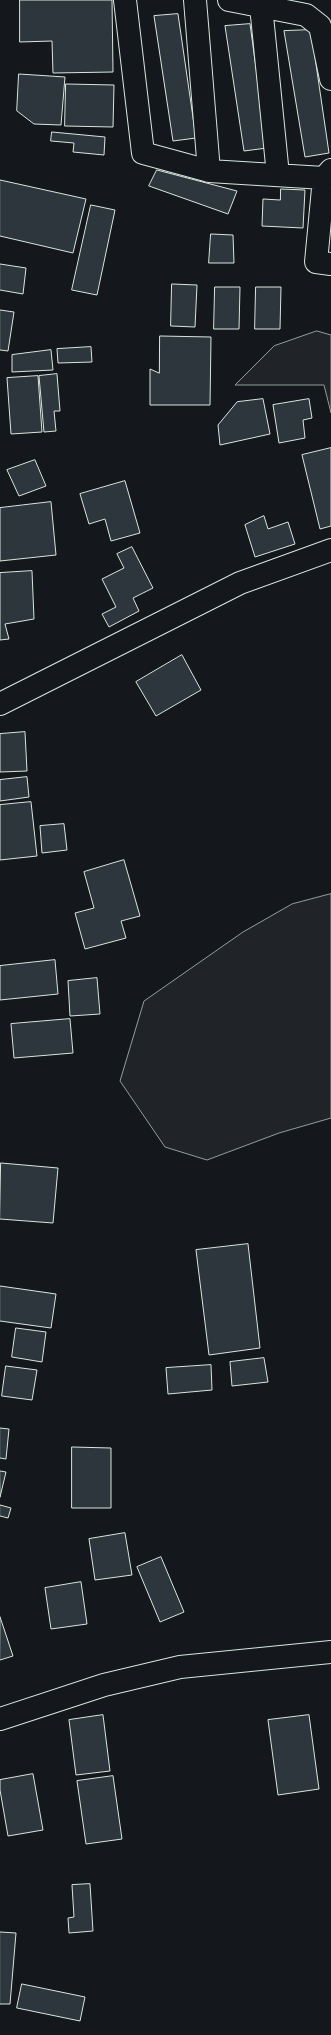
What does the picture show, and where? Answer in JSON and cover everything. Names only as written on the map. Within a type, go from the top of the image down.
[{"type":"street","points":[[125,0],[144,153],[210,171],[278,175],[327,174],[316,262],[331,264]]},
{"type":"street","points":[[195,0],[210,171]]},
{"type":"street","points":[[229,0],[306,15],[320,26],[331,79]]},
{"type":"street","points":[[261,6],[278,175]]},
{"type":"street","points":[[0,704],[240,583],[331,550]]},
{"type":"street","points":[[0,1720],[104,1684],[180,1667],[331,1652]]},
{"type":"shaded area","points":[[317,331],[331,335],[331,413],[324,385],[235,385],[274,346]]},
{"type":"shaded area","points":[[331,894],[331,1118],[279,1133],[207,1160],[165,1147],[120,1081],[144,1001],[243,932],[292,904]]},
{"type":"building","points":[[20,0],[112,0],[113,72],[53,73],[52,41],[20,42]]},
{"type":"building","points":[[178,14],[196,138],[173,141],[154,16]]},
{"type":"building","points":[[250,24],[267,148],[244,151],[225,26]]},
{"type":"building","points":[[311,30],[329,153],[305,157],[284,31]]},
{"type":"building","points":[[19,74],[65,77],[61,125],[34,124],[17,111]]},
{"type":"building","points":[[66,84],[114,85],[113,127],[65,126]]},
{"type":"building","points":[[52,132],[105,137],[104,155],[73,152],[74,143],[51,141]]},
{"type":"building","points":[[157,170],[237,191],[228,214],[149,186]]},
{"type":"building","points":[[0,180],[86,199],[73,253],[0,236]]},
{"type":"building","points":[[281,189],[305,190],[303,228],[262,226],[263,199],[280,200]]},
{"type":"building","points":[[91,205],[115,210],[97,295],[72,290]]},
{"type":"building","points":[[211,234],[233,235],[234,263],[209,263]]},
{"type":"building","points":[[0,264],[26,268],[23,294],[0,290]]},
{"type":"building","points":[[172,284],[197,285],[195,327],[171,326]]},
{"type":"building","points":[[215,287],[240,287],[239,329],[214,329]]},
{"type":"building","points":[[256,287],[281,287],[280,329],[255,329]]},
{"type":"building","points":[[0,310],[14,312],[8,351],[0,350]]},
{"type":"building","points":[[160,336],[211,337],[210,405],[150,405],[150,369],[159,373]]},
{"type":"building","points":[[91,347],[92,362],[58,363],[57,349]]},
{"type":"building","points":[[51,350],[53,370],[12,372],[12,355]]},
{"type":"building","points":[[57,374],[60,411],[54,411],[56,431],[44,432],[39,376]]},
{"type":"building","points":[[38,376],[42,432],[11,434],[7,378]]},
{"type":"building","points":[[263,399],[270,434],[220,445],[218,425],[237,402]]},
{"type":"building","points":[[309,399],[312,418],[303,420],[305,438],[279,443],[273,405]]},
{"type":"building","points":[[331,448],[331,526],[320,529],[302,455]]},
{"type":"building","points":[[35,460],[46,486],[19,496],[7,470]]},
{"type":"building","points":[[125,481],[140,533],[111,541],[105,519],[89,524],[80,494]]},
{"type":"building","points":[[51,502],[56,555],[0,561],[0,508]]},
{"type":"building","points":[[264,516],[268,529],[288,522],[295,544],[255,557],[245,525]]},
{"type":"building","points":[[132,547],[153,588],[133,598],[139,611],[109,627],[102,614],[116,607],[102,579],[124,568],[117,554]]},
{"type":"building","points":[[32,571],[34,619],[5,624],[9,639],[0,640],[0,573]]},
{"type":"building","points":[[182,655],[201,690],[156,716],[136,682]]},
{"type":"building","points":[[25,732],[27,771],[0,772],[0,734]]},
{"type":"building","points":[[27,777],[29,797],[0,801],[0,780]]},
{"type":"building","points":[[31,802],[37,856],[0,860],[0,805]]},
{"type":"building","points":[[64,824],[67,850],[42,853],[40,826]]},
{"type":"building","points":[[124,860],[140,916],[121,921],[126,938],[85,949],[75,913],[94,908],[84,872]]},
{"type":"building","points":[[55,960],[58,994],[0,1000],[0,966]]},
{"type":"building","points":[[97,978],[100,1014],[70,1016],[68,981]]},
{"type":"building","points":[[70,1019],[73,1053],[14,1058],[11,1024]]},
{"type":"building","points":[[1,1163],[58,1168],[53,1223],[0,1219]]},
{"type":"building","points":[[248,1244],[260,1348],[209,1355],[196,1250]]},
{"type":"building","points":[[0,1286],[56,1294],[51,1328],[0,1321]]},
{"type":"building","points":[[16,1328],[46,1332],[42,1362],[12,1357]]},
{"type":"building","points":[[264,1358],[268,1382],[232,1386],[230,1362]]},
{"type":"building","points":[[211,1365],[212,1390],[168,1394],[166,1368]]},
{"type":"building","points":[[6,1366],[37,1370],[32,1400],[2,1396]]},
{"type":"building","points":[[0,1428],[9,1429],[6,1459],[0,1458]]},
{"type":"building","points":[[72,1447],[111,1448],[111,1508],[72,1508]]},
{"type":"building","points":[[0,1471],[6,1472],[0,1497]]},
{"type":"building","points":[[0,1505],[11,1508],[8,1518],[0,1516]]},
{"type":"building","points":[[125,1533],[132,1575],[95,1580],[89,1539]]},
{"type":"building","points":[[161,1557],[184,1612],[160,1622],[137,1567]]},
{"type":"building","points":[[81,1582],[87,1624],[51,1629],[45,1588]]},
{"type":"building","points":[[0,1617],[13,1656],[0,1660]]},
{"type":"building","points":[[103,1715],[110,1771],[76,1775],[69,1720]]},
{"type":"building","points":[[309,1715],[319,1789],[278,1795],[268,1720]]},
{"type":"building","points":[[33,1774],[43,1830],[8,1836],[0,1790],[0,1780]]},
{"type":"building","points":[[113,1776],[122,1839],[86,1844],[77,1781]]},
{"type":"building","points":[[90,1884],[93,1931],[69,1933],[68,1918],[74,1917],[72,1885]]},
{"type":"building","points":[[0,1932],[16,1933],[10,2004],[0,2004]]},
{"type":"building","points":[[22,1984],[85,1997],[80,2021],[17,2008]]}]
